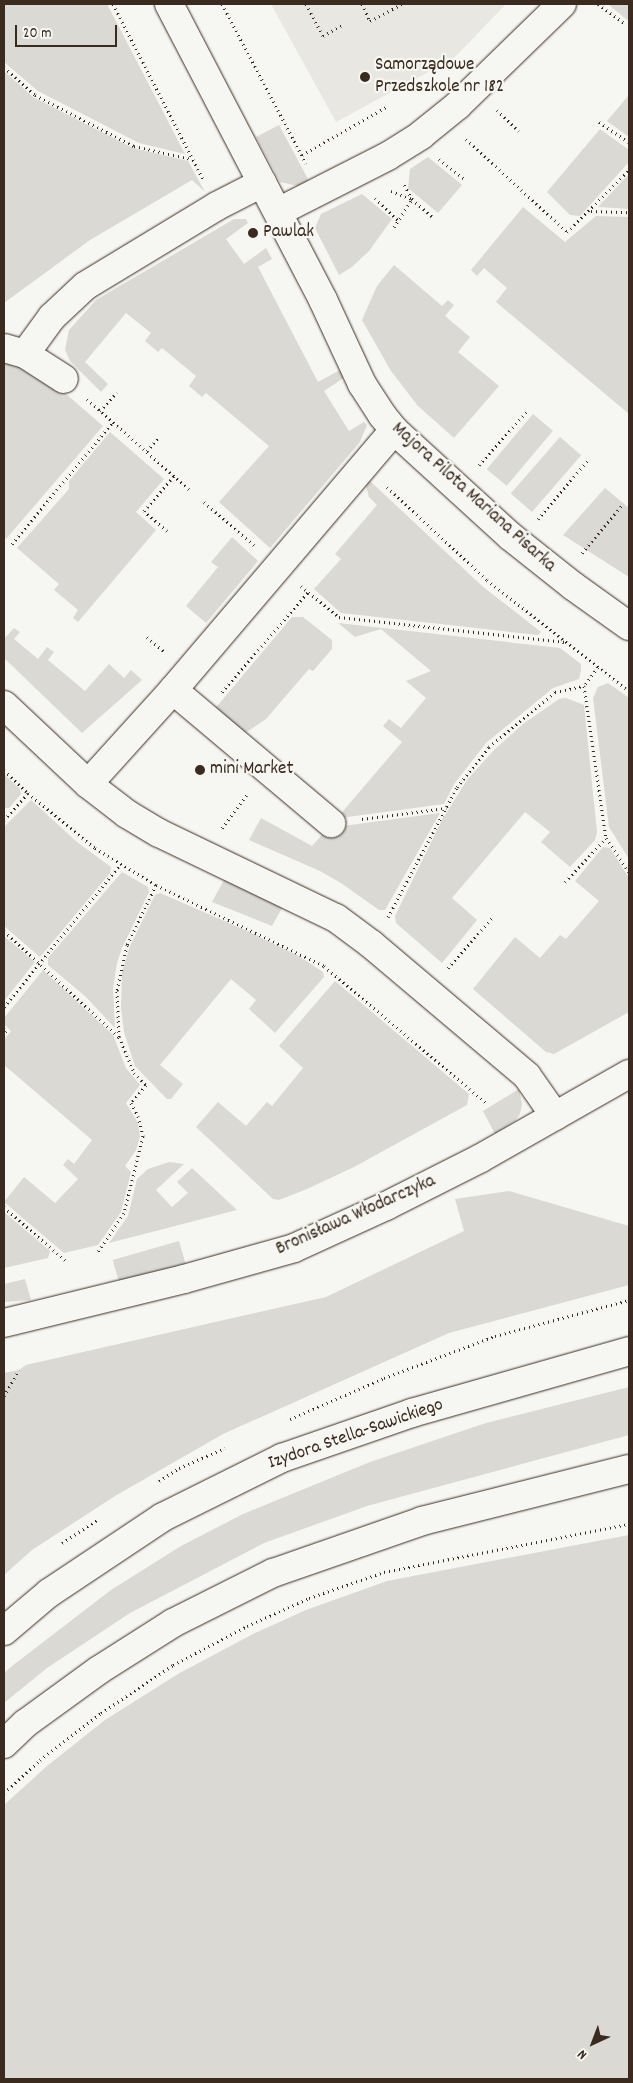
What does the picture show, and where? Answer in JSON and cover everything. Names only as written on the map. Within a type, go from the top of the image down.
[{"type":"street","name":"Majora Pilota Mariana Pisarka","points":[[168,4],[342,336],[362,384],[394,430],[510,536],[573,586],[628,623]]},
{"type":"street","points":[[278,212],[388,156],[443,119],[562,4]]},
{"type":"street","points":[[64,379],[14,351],[85,286],[218,206],[262,183]]},
{"type":"street","points":[[88,784],[173,690],[394,430]]},
{"type":"street","points":[[173,690],[331,823]]},
{"type":"street","points":[[4,705],[88,784],[127,814],[159,833],[336,918],[371,944],[527,1076],[555,1116]]},
{"type":"street","name":"Bronisława Włodarczyka","points":[[4,1322],[184,1279],[294,1248],[386,1206],[473,1163],[629,1074]]},
{"type":"street","name":"Izydora Stella-Sawickiego","points":[[4,1631],[49,1594],[163,1517],[282,1458],[412,1413],[629,1351]]},
{"type":"street","points":[[4,1744],[26,1723],[99,1670],[173,1624],[273,1573],[422,1521],[629,1468]]},
{"type":"path","points":[[113,4],[218,206]]},
{"type":"path","points":[[222,4],[320,190]]},
{"type":"path","points":[[306,4],[323,36],[342,25]]},
{"type":"path","points":[[362,4],[370,21],[402,4]]},
{"type":"path","points":[[598,4],[624,23]]},
{"type":"path","points":[[4,67],[35,94],[134,146],[192,159]]},
{"type":"path","points":[[302,155],[386,107]]},
{"type":"path","points":[[599,122],[629,142]]},
{"type":"path","points":[[485,156],[567,232],[629,170]]},
{"type":"path","points":[[436,157],[466,180]]},
{"type":"path","points":[[404,178],[404,188],[412,199],[434,218]]},
{"type":"path","points":[[387,190],[412,199]]},
{"type":"path","points":[[370,194],[398,220]]},
{"type":"path","points":[[394,227],[412,199]]},
{"type":"path","points":[[590,211],[629,212]]},
{"type":"path","points":[[64,379],[190,490]]},
{"type":"path","points":[[100,411],[117,392]]},
{"type":"path","points":[[477,467],[528,410]]},
{"type":"path","points":[[12,544],[113,422]]},
{"type":"path","points":[[147,451],[158,438]]},
{"type":"path","points":[[538,520],[588,460]]},
{"type":"path","points":[[364,464],[487,580],[629,691]]},
{"type":"path","points":[[167,531],[144,511],[174,476]]},
{"type":"path","points":[[204,502],[339,617],[566,642]]},
{"type":"path","points":[[580,555],[624,503]]},
{"type":"path","points":[[203,715],[308,592]]},
{"type":"path","points":[[148,637],[169,656]]},
{"type":"path","points":[[385,922],[458,787],[489,746],[554,692],[584,686],[598,667]]},
{"type":"path","points":[[584,686],[606,838],[629,872]]},
{"type":"path","points":[[4,770],[28,793],[95,848],[120,865],[156,885],[324,966],[485,1102]]},
{"type":"path","points":[[4,820],[28,793]]},
{"type":"path","points":[[331,823],[446,808]]},
{"type":"path","points":[[4,813],[9,813]]},
{"type":"path","points":[[565,882],[606,838]]},
{"type":"path","points":[[4,1007],[120,865]]},
{"type":"path","points":[[97,1253],[124,1213],[143,1136],[138,1116],[131,1104],[146,1085],[134,1073],[119,1037],[117,991],[127,945],[156,885]]},
{"type":"path","points":[[444,972],[492,918]]},
{"type":"path","points":[[4,931],[40,962],[119,1037]]},
{"type":"path","points":[[4,1029],[6,1031],[4,1034]]},
{"type":"path","points":[[4,1207],[66,1261]]},
{"type":"path","points":[[4,1396],[19,1370]]},
{"type":"path","points":[[4,1793],[40,1760],[101,1713],[172,1665],[246,1626],[309,1598],[384,1572],[629,1524]]},
{"type":"shaded area","points":[[4,4],[107,4],[185,154],[139,143],[38,91],[4,62]]},
{"type":"shaded area","name":"Samorządowe Przedszkole nr 182","points":[[271,4],[506,4],[454,58],[336,122]]},
{"type":"shaded area","points":[[608,4],[629,4],[629,17],[627,20]]},
{"type":"shaded area","points":[[4,71],[33,97],[133,148],[188,161],[205,192],[192,180],[90,240],[4,303]]},
{"type":"shaded area","points":[[629,95],[629,137],[607,121]]},
{"type":"shaded area","points":[[279,125],[308,179],[307,184],[298,186],[280,182],[256,137]]},
{"type":"shaded area","points":[[600,129],[629,150],[629,162],[580,216],[570,215],[547,192]]},
{"type":"shaded area","points":[[428,157],[462,185],[438,213],[408,188],[410,169]]},
{"type":"shaded area","points":[[629,174],[629,209],[598,207]]},
{"type":"shaded area","points":[[362,194],[392,219],[369,251],[352,267],[339,275],[315,228],[321,214]]},
{"type":"shaded area","points":[[523,207],[565,242],[596,216],[629,217],[629,414],[496,302],[507,288],[484,268],[477,276],[471,270]]},
{"type":"shaded area","points":[[234,219],[246,219],[248,223],[226,239],[244,264],[266,248],[272,259],[258,267],[318,382],[340,370],[345,377],[324,391],[349,431],[364,422],[367,425],[360,442],[270,548],[219,502],[269,446],[206,393],[202,397],[189,386],[196,376],[162,348],[158,352],[145,341],[151,333],[126,313],[85,362],[108,384],[101,392],[70,361],[65,350],[69,330],[96,300]]},
{"type":"shaded area","points":[[394,265],[442,306],[448,300],[454,305],[445,316],[470,337],[458,352],[499,386],[454,438],[418,406],[391,371],[362,320],[377,286]]},
{"type":"shaded area","points":[[4,360],[44,375],[103,426],[6,539],[4,537]]},
{"type":"shaded area","points":[[533,414],[553,431],[507,486],[487,469]]},
{"type":"shaded area","points":[[110,432],[164,479],[136,512],[156,530],[78,622],[73,618],[78,610],[54,590],[59,584],[17,548],[69,489],[69,481]]},
{"type":"shaded area","points":[[560,437],[581,455],[532,512],[511,494]]},
{"type":"shaded area","points":[[368,479],[482,586],[541,632],[538,635],[341,613],[314,589],[341,559],[335,554],[377,505],[369,497],[365,482]]},
{"type":"shaded area","points":[[605,488],[629,508],[629,577],[563,535]]},
{"type":"shaded area","points":[[232,537],[258,561],[206,623],[186,606],[218,567],[211,562]]},
{"type":"shaded area","points":[[292,617],[303,617],[332,640],[332,649],[313,671],[309,669],[266,719],[242,735],[213,711]]},
{"type":"shaded area","points":[[338,623],[560,648],[581,664],[581,670],[579,679],[553,688],[486,743],[454,784],[444,804],[340,818],[338,817],[402,742],[383,726],[389,719],[401,728],[426,698],[406,681],[431,671],[381,629],[355,637]]},
{"type":"shaded area","points":[[14,628],[20,632],[14,639],[38,659],[47,647],[54,652],[48,660],[85,691],[109,664],[124,678],[131,670],[142,680],[82,733],[4,658],[4,639]]},
{"type":"shaded area","points":[[608,683],[629,698],[629,859],[609,827],[593,698],[598,687]]},
{"type":"shaded area","points":[[566,698],[584,705],[597,832],[595,840],[570,867],[541,842],[550,832],[525,812],[452,898],[477,920],[442,963],[396,923],[395,916],[442,820],[467,780],[494,750],[523,724],[559,699]]},
{"type":"shaded area","points":[[4,774],[20,789],[21,794],[9,808],[4,808]]},
{"type":"shaded area","points":[[31,800],[77,842],[111,867],[110,873],[40,957],[4,926],[4,827]]},
{"type":"shaded area","points":[[440,813],[385,910],[379,910],[341,883],[320,871],[249,840],[261,818],[312,846],[328,828]]},
{"type":"shaded area","points":[[603,847],[610,848],[629,878],[629,1012],[554,1054],[546,1052],[473,989],[515,937],[540,958],[560,935],[566,939],[599,901],[575,881]]},
{"type":"shaded area","points":[[122,872],[148,887],[149,892],[122,948],[117,963],[113,989],[115,1028],[85,996],[48,965],[48,958]]},
{"type":"shaded area","points":[[224,880],[279,902],[282,908],[272,926],[212,902]]},
{"type":"shaded area","points":[[160,893],[297,955],[323,972],[324,977],[275,1033],[249,1009],[256,1000],[231,979],[160,1065],[183,1084],[171,1099],[167,1099],[135,1066],[124,1032],[121,1008],[122,972],[130,946],[155,895]]},
{"type":"shaded area","points":[[4,936],[35,962],[4,1001]]},
{"type":"shaded area","points":[[43,970],[113,1035],[126,1068],[140,1085],[126,1103],[138,1123],[140,1137],[136,1150],[125,1166],[131,1172],[121,1212],[98,1245],[64,1253],[4,1202],[24,1177],[55,1203],[78,1179],[63,1165],[68,1159],[74,1164],[92,1140],[4,1065],[4,1040],[11,1031],[4,1024],[4,1018]]},
{"type":"shaded area","points":[[335,981],[469,1094],[467,1105],[354,1167],[307,1189],[279,1200],[273,1199],[196,1127],[218,1102],[246,1126],[267,1102],[272,1106],[303,1068],[279,1046]]},
{"type":"shaded area","points":[[519,1089],[522,1104],[520,1114],[515,1121],[495,1134],[483,1111]]},
{"type":"shaded area","points":[[169,1162],[184,1164],[156,1190],[172,1207],[188,1193],[177,1182],[192,1168],[237,1210],[109,1243],[128,1216],[137,1179],[148,1169]]},
{"type":"shaded area","points":[[509,1191],[629,1226],[629,1285],[449,1333],[223,1434],[115,1496],[32,1550],[4,1575],[4,1373],[19,1370],[26,1365],[326,1297],[464,1231],[455,1199]]},
{"type":"shaded area","points":[[4,1212],[50,1251],[48,1258],[4,1268]]},
{"type":"shaded area","points":[[179,1241],[186,1265],[120,1284],[113,1260]]},
{"type":"shaded area","points":[[25,1279],[31,1300],[4,1302],[4,1284]]},
{"type":"shaded area","points":[[629,1387],[629,1435],[367,1506],[264,1543],[130,1613],[47,1668],[4,1703],[4,1673],[12,1666],[111,1590],[181,1546],[243,1514],[370,1462],[486,1423]]},
{"type":"shaded area","points":[[629,1535],[629,2079],[4,2079],[4,1805],[47,1766],[105,1720],[178,1674],[253,1634],[306,1610],[387,1581]]},
{"type":"place","name":"Samorządowe Przedszkole nr 182","points":[[365,77]]},
{"type":"place","name":"Pawlak","points":[[253,233]]},
{"type":"place","name":"mini Market","points":[[200,770]]}]
